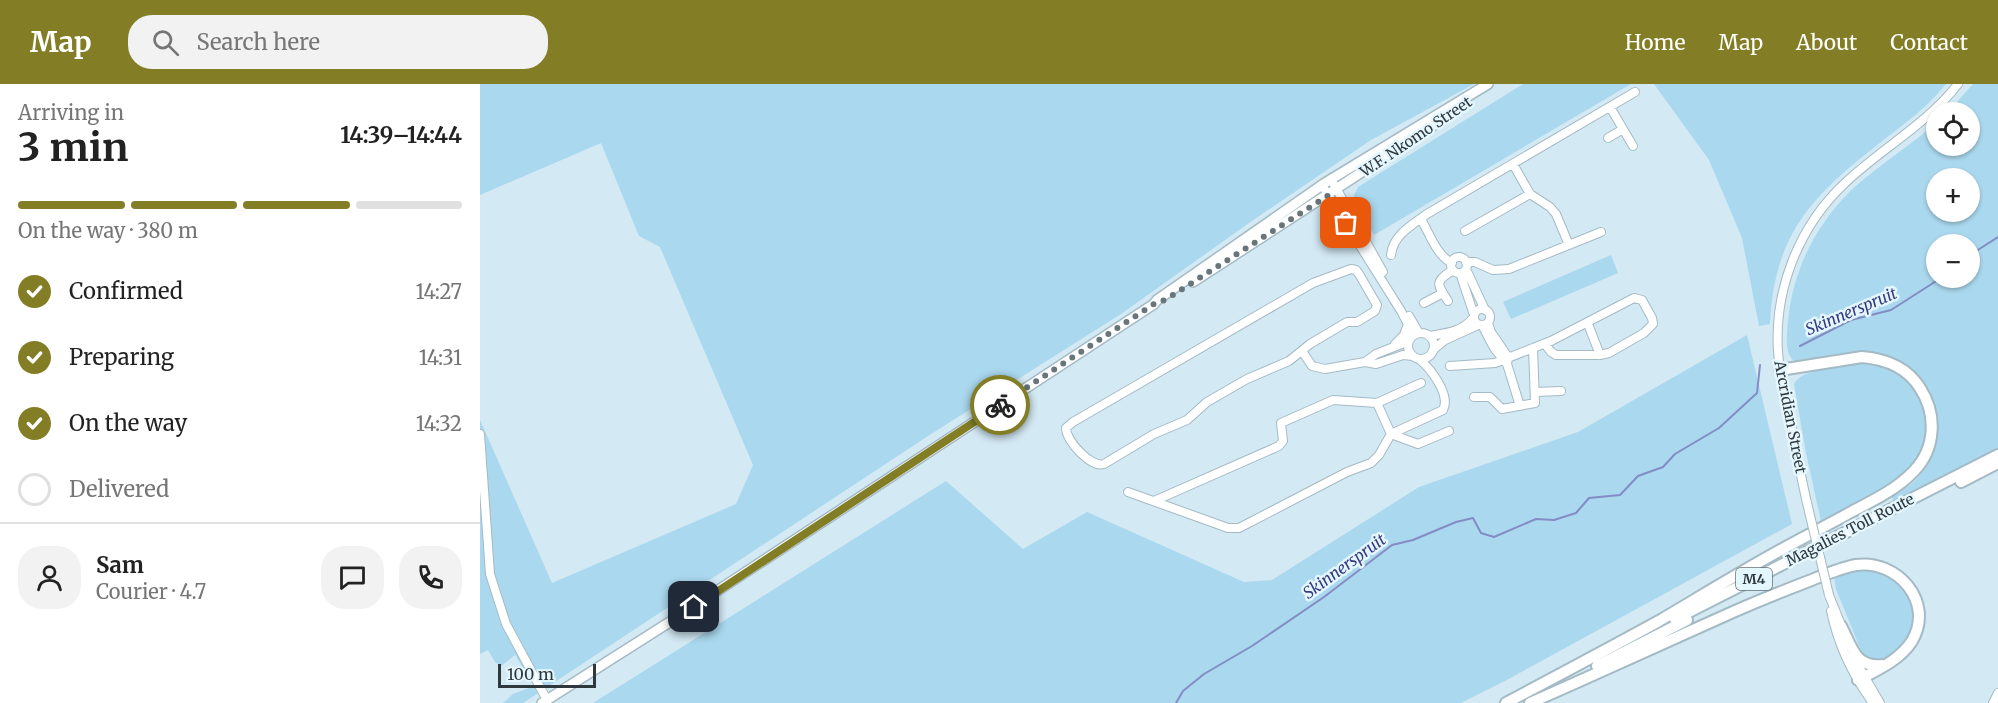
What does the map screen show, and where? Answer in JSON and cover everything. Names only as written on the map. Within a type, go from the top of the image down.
[{"type":"highway","points":[[1508,703],[1641,631],[1776,552],[1890,491],[1915,470],[1924,457],[1930,444],[1932,416],[1915,380],[1890,362],[1862,357],[1780,370]]},
{"type":"highway","name":"Magalies Toll Route","points":[[1508,703],[1998,455]]},
{"type":"highway","name":"Magalies Toll Route","points":[[1523,703],[1998,463]]},
{"type":"highway","points":[[1530,703],[1761,600],[1839,569],[1857,565],[1882,567],[1896,573],[1906,582],[1918,603],[1918,627],[1902,654],[1861,678]]},
{"type":"highway","points":[[1841,626],[1861,662],[1873,666],[1886,665]]},
{"type":"main road","name":"W.F. Nkomo Street","points":[[544,701],[686,612],[1154,304],[1331,179],[1488,84]]},
{"type":"main road","name":"W.F. Nkomo Street","points":[[1154,304],[1173,295],[1496,84]]},
{"type":"street","name":"Arcridian Street","points":[[1880,703],[1846,656],[1836,629],[1806,503],[1780,370],[1779,315],[1792,260],[1806,232],[1824,206],[1844,184],[1925,119],[1958,84]]},
{"type":"street","points":[[1391,255],[1394,242],[1399,235],[1421,219],[1635,92]]},
{"type":"street","points":[[1610,108],[1633,146]]},
{"type":"street","points":[[1608,138],[1623,129]]},
{"type":"street","points":[[1513,165],[1530,195],[1553,210],[1569,245]]},
{"type":"street","points":[[1331,179],[1333,192],[1408,324],[1411,332],[1408,351],[1436,377]]},
{"type":"street","points":[[1322,185],[1333,192],[1419,333],[1429,336],[1452,333],[1463,328],[1479,310],[1485,310]]},
{"type":"street","points":[[1466,231],[1530,195]]},
{"type":"street","points":[[1365,362],[1376,364],[1403,355],[1426,357],[1445,340],[1483,324],[1489,315],[1459,267],[1446,260],[1441,254],[1421,219]]},
{"type":"street","points":[[1448,302],[1438,281],[1459,267],[1475,262],[1493,270],[1509,269],[1601,232]]},
{"type":"street","points":[[1459,267],[1475,321],[1483,324],[1506,360],[1520,406]]},
{"type":"street","points":[[1349,270],[1356,270],[1377,305],[1376,310],[1356,322],[1347,322],[1302,351],[1289,361],[1247,379],[1215,397],[1187,420],[1154,434],[1100,466],[1092,463],[1070,441],[1066,433],[1066,428],[1073,422],[1312,283],[1349,270]]},
{"type":"street","points":[[1467,294],[1476,291]]},
{"type":"street","points":[[1424,303],[1443,293]]},
{"type":"street","points":[[1450,366],[1495,363],[1506,360],[1588,324],[1634,298],[1642,300],[1652,318],[1653,324],[1644,333],[1600,355],[1556,355],[1545,344]]},
{"type":"street","points":[[1387,350],[1400,340],[1408,324]]},
{"type":"street","points":[[1588,324],[1600,355]]},
{"type":"street","points":[[1302,351],[1312,366],[1318,369],[1335,368],[1365,362],[1419,333]]},
{"type":"street","points":[[1128,492],[1228,528],[1239,528],[1347,472],[1371,463],[1379,455],[1391,434],[1443,410],[1445,400],[1436,377],[1433,343],[1429,336]]},
{"type":"street","points":[[1474,397],[1490,397],[1502,409],[1534,403],[1533,348]]},
{"type":"street","points":[[1154,501],[1279,446],[1283,441],[1281,423],[1333,400],[1377,403],[1421,383]]},
{"type":"street","points":[[1535,392],[1561,391]]},
{"type":"street","points":[[1377,403],[1391,434],[1418,444],[1449,431]]},
{"type":"street","points":[[480,434],[490,574],[506,624],[544,701]]},
{"type":"street","name":"Arcridian Street","points":[[1829,598],[1873,703]]},
{"type":"shaded area","points":[[480,84],[1474,84],[1371,140],[1121,314],[928,436],[523,703],[503,703],[513,694],[534,686],[515,655],[501,666],[495,662],[488,650],[480,654],[480,420],[552,583],[736,504],[753,465],[660,247],[639,236],[601,143],[480,195]]},
{"type":"shaded area","points":[[1523,84],[1631,84],[1374,235],[1354,200],[1358,187]]},
{"type":"shaded area","points":[[1654,84],[1946,84],[1915,115],[1836,180],[1817,199],[1802,219],[1789,240],[1779,265],[1773,292],[1770,324],[1759,326],[1742,238],[1709,160]]},
{"type":"shaded area","points":[[1973,84],[1998,84],[1998,448],[1894,501],[1891,497],[1904,489],[1923,471],[1932,454],[1937,437],[1937,419],[1933,401],[1925,385],[1913,371],[1898,361],[1880,354],[1858,352],[1805,362],[1794,361],[1787,343],[1788,327],[1791,303],[1801,265],[1819,230],[1830,214],[1857,185],[1926,131],[1926,156],[1980,156],[1980,102],[1957,102]]},
{"type":"shaded area","points":[[1611,255],[1618,273],[1511,319],[1503,302]]},
{"type":"shaded area","points":[[1747,335],[1792,524],[1461,703],[593,703],[946,481],[1023,549],[1087,512],[1244,582],[1272,580],[1419,487],[1578,432]]},
{"type":"shaded area","points":[[1860,364],[1891,370],[1911,384],[1923,404],[1926,420],[1922,447],[1914,462],[1887,487],[1821,521],[1794,384],[1798,379],[1814,371]]},
{"type":"shaded area","points":[[1857,570],[1885,575],[1900,585],[1910,599],[1913,614],[1911,629],[1905,642],[1896,653],[1885,659],[1873,660],[1862,653],[1836,589],[1834,576]]},
{"type":"waterway","name":"Skinnerspruit","points":[[1980,249],[1998,237]]},
{"type":"waterway","name":"Skinnerspruit","points":[[1800,346],[1851,320],[1891,310],[1926,288]]},
{"type":"waterway","name":"Skinnerspruit","points":[[1176,703],[1183,691],[1204,674],[1252,646],[1324,597],[1392,545],[1413,540],[1456,522],[1473,518],[1481,533],[1494,537],[1536,519],[1554,520],[1576,513],[1589,498],[1620,495],[1638,476],[1663,467],[1675,454],[1719,428],[1757,393],[1760,365]]},
{"type":"way so far","points":[[1000,405],[1154,304],[1173,295],[1329,195],[1346,223]]},
{"type":"route","points":[[694,607],[1000,405]]}]
